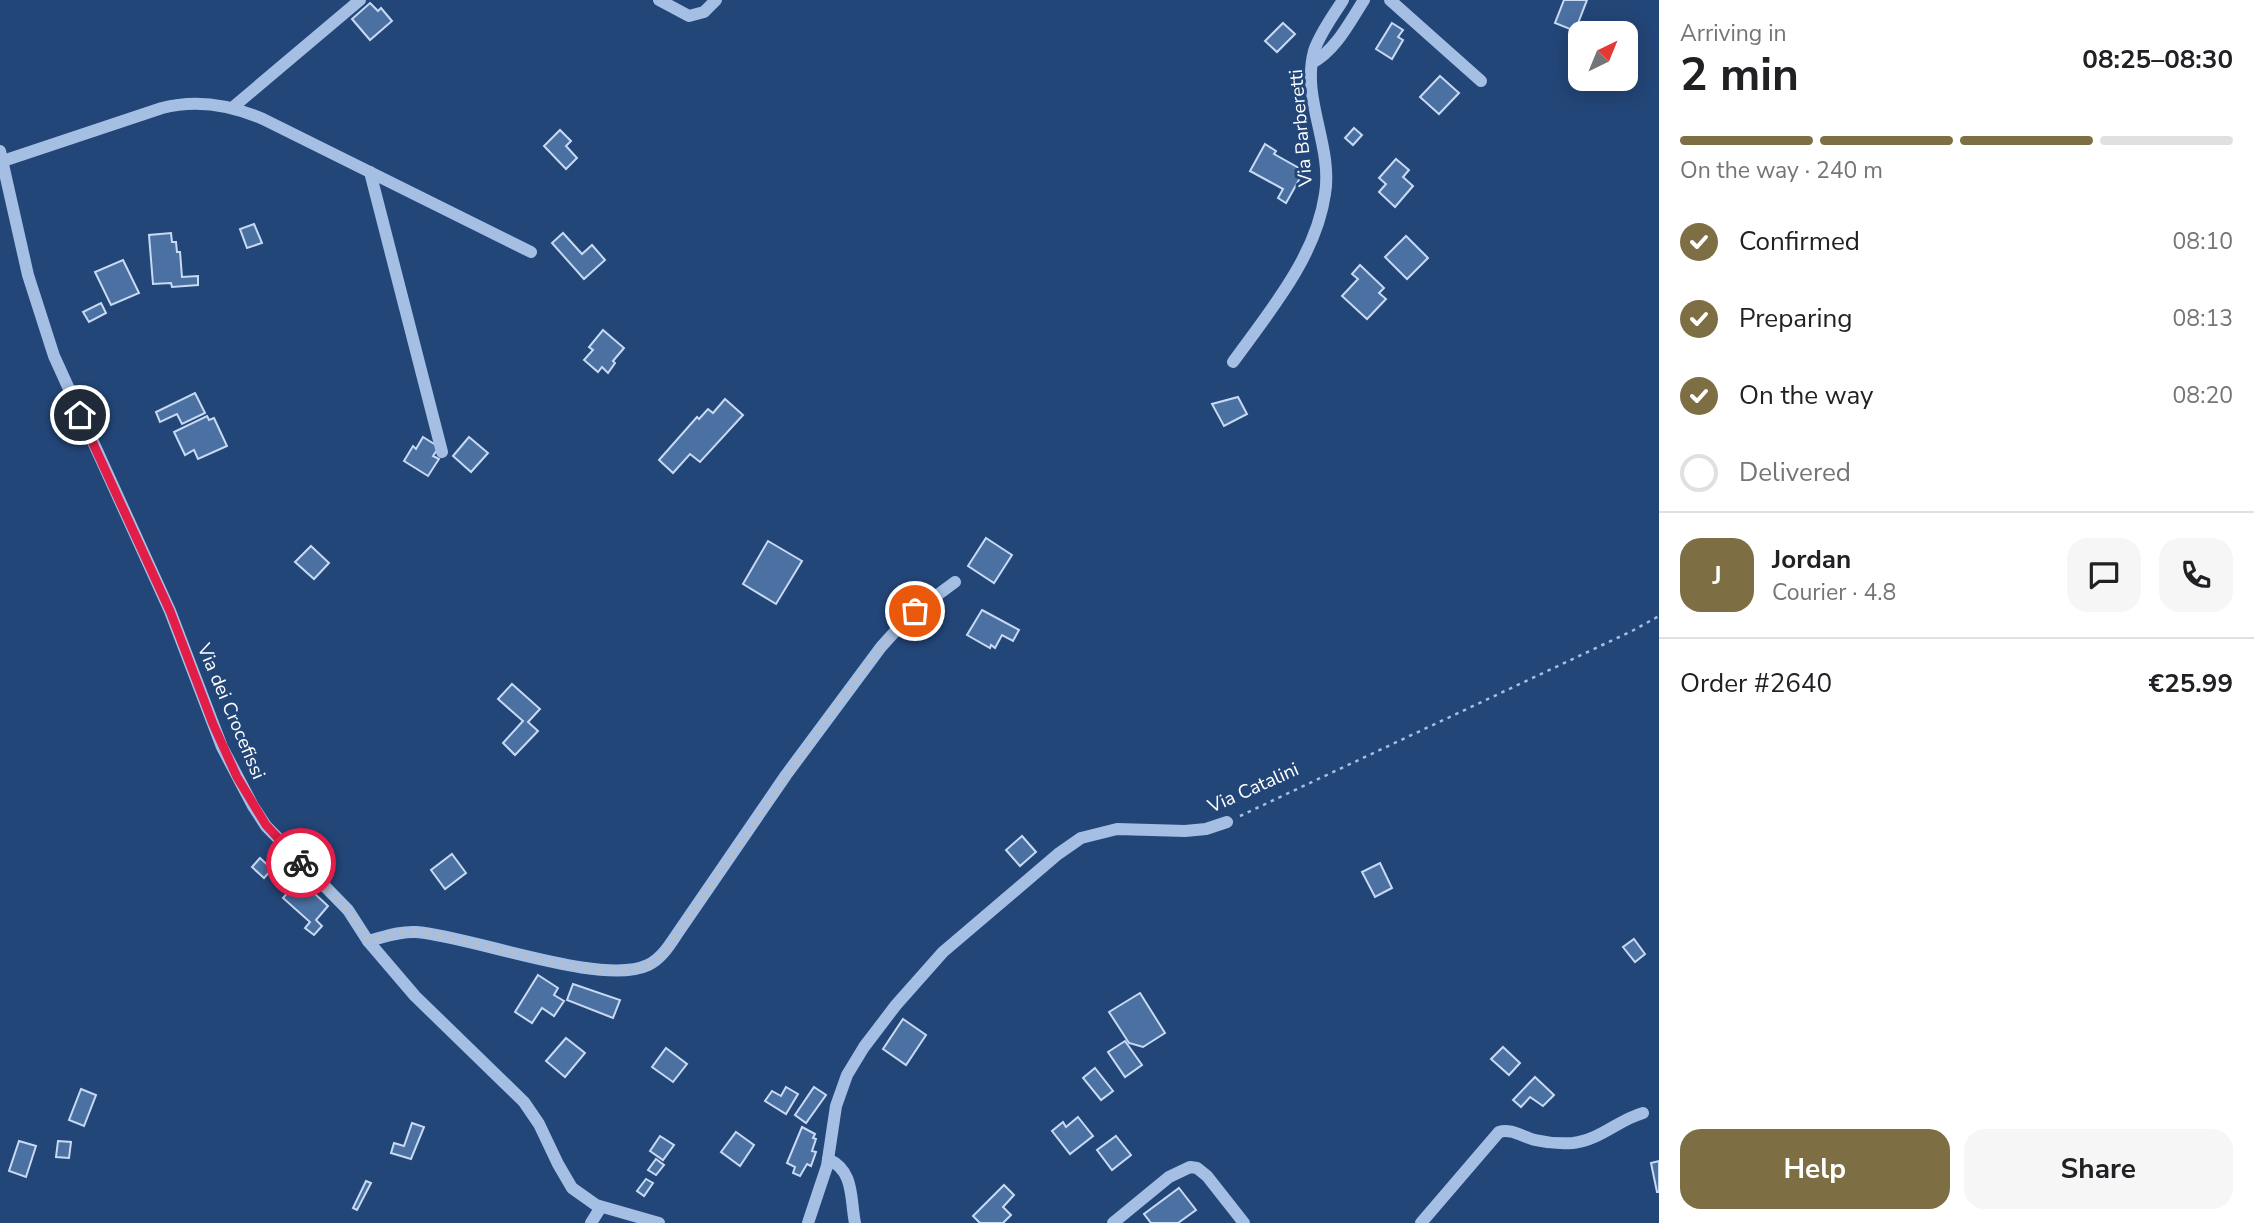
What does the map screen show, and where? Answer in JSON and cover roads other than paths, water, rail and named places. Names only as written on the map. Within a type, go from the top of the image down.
[{"type":"street","points":[[232,108],[360,0]]},
{"type":"street","points":[[659,0],[689,16],[704,12],[716,0]]},
{"type":"street","name":"Via Barberetti","points":[[1233,362],[1285,289],[1306,250],[1321,212],[1326,172],[1312,89],[1312,63],[1319,38],[1343,0]]},
{"type":"street","points":[[1312,63],[1337,41],[1364,0]]},
{"type":"street","points":[[1390,0],[1481,81]]},
{"type":"street","points":[[1,155],[170,106],[203,103],[232,108],[263,119],[531,252]]},
{"type":"street","name":"Via dei Crocefissi","points":[[1,155],[31,287],[54,356],[170,611],[222,747],[240,783],[266,825],[348,910],[368,941],[429,1010],[524,1102],[542,1129],[570,1185],[583,1198],[601,1207],[659,1223]]},
{"type":"street","points":[[370,172],[442,452]]},
{"type":"street","points":[[368,941],[413,932],[587,967],[628,970],[651,964],[677,934],[786,775],[881,647],[909,616],[955,582]]},
{"type":"street","name":"Via Catalini","points":[[808,1223],[828,1159],[841,1090],[855,1061],[904,995],[943,952],[1058,854],[1081,838],[1111,830],[1135,828],[1185,831],[1206,829],[1227,822]]},
{"type":"street","points":[[1421,1223],[1499,1132],[1509,1131],[1548,1142],[1581,1142],[1643,1113]]},
{"type":"street","points":[[828,1159],[839,1165],[848,1179],[855,1223]]},
{"type":"street","points":[[1113,1223],[1169,1177],[1190,1167],[1204,1173],[1244,1223]]},
{"type":"street","points":[[591,1223],[601,1207]]}]
